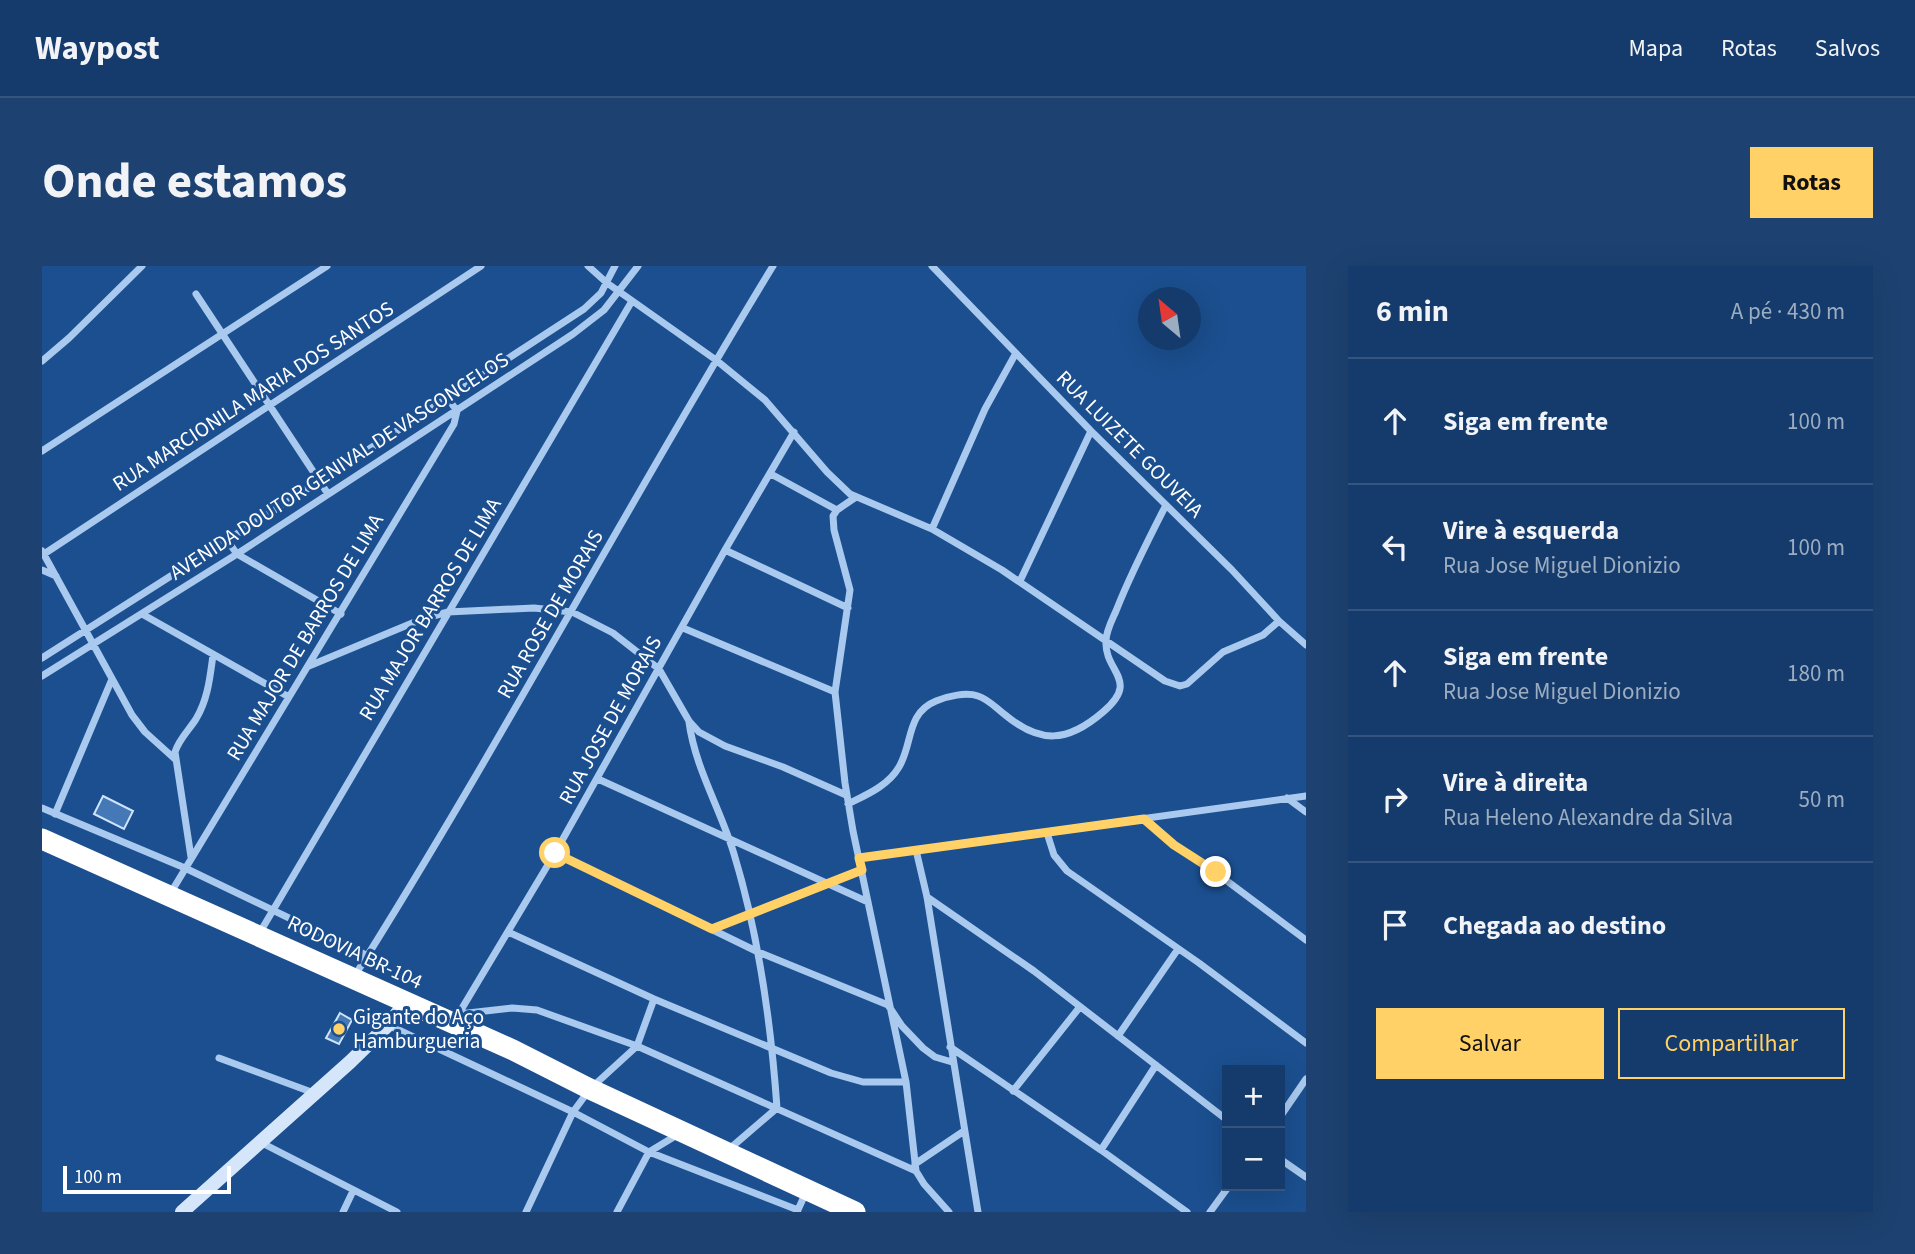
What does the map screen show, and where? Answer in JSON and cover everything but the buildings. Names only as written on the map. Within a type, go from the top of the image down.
[{"type":"highway","name":"RODOVIA BR-104","points":[[42,839],[406,1002],[456,1018],[590,1089],[854,1212]]},
{"type":"street","points":[[42,361],[142,266]]},
{"type":"street","points":[[42,451],[327,266]]},
{"type":"street","name":"RUA MARCIONILA MARIA DOS SANTOS","points":[[43,553],[270,407],[481,266]]},
{"type":"street","points":[[588,266],[607,283],[716,360],[765,400],[836,482],[856,497],[932,529],[1020,581],[1165,681],[1181,686],[1194,680],[1223,652],[1263,635],[1279,621]]},
{"type":"street","name":"AVENIDA DOUTOR GENIVAL DE VASCONCELOS","points":[[42,658],[584,309],[601,293],[615,266]]},
{"type":"street","name":"AVENIDA DOUTOR GENIVAL DE VASCONCELOS","points":[[42,676],[237,554],[588,323],[604,310],[638,266]]},
{"type":"street","name":"RUA ROSE DE MORAIS","points":[[354,978],[572,612],[773,266]]},
{"type":"street","name":"RUA LUIZETE GOUVEIA","points":[[932,266],[1091,431],[1306,645]]},
{"type":"street","points":[[197,294],[328,494]]},
{"type":"street","name":"RUA MAJOR BARROS DE LIMA","points":[[259,935],[632,301]]},
{"type":"street","points":[[932,529],[985,409],[1016,353]]},
{"type":"street","points":[[447,397],[457,411]]},
{"type":"street","name":"RUA MAJOR DE BARROS DE LIMA","points":[[169,895],[341,614],[454,424],[457,411]]},
{"type":"street","points":[[1020,581],[1091,431]]},
{"type":"street","name":"RUA JOSE DE MORAIS","points":[[456,1018],[598,779],[794,432]]},
{"type":"street","points":[[771,474],[837,509]]},
{"type":"street","points":[[856,497],[837,509],[832,520],[849,581],[848,608],[835,692],[846,795],[906,1082],[915,1168],[924,1184],[949,1212]]},
{"type":"street","points":[[848,804],[880,787],[893,775],[902,760],[915,718],[934,701],[957,696],[979,696],[1013,721],[1047,737],[1068,734],[1093,720],[1115,700],[1120,687],[1119,678],[1107,651],[1106,639],[1122,596],[1166,505]]},
{"type":"street","points":[[227,540],[237,554],[341,614]]},
{"type":"street","points":[[725,550],[848,608]]},
{"type":"street","points":[[43,553],[138,723],[176,760]]},
{"type":"street","points":[[42,570],[56,576]]},
{"type":"street","points":[[309,666],[448,612],[534,608],[572,612],[606,628],[659,669],[689,721],[699,732],[714,741],[846,795]]},
{"type":"street","points":[[142,614],[289,697]]},
{"type":"street","points":[[683,628],[835,692]]},
{"type":"street","points":[[191,857],[176,748],[196,718],[206,696],[213,655]]},
{"type":"street","points":[[55,814],[112,679]]},
{"type":"street","points":[[689,721],[693,743],[729,840],[750,914],[773,1048],[777,1108]]},
{"type":"street","points":[[598,779],[868,902]]},
{"type":"street","points":[[859,858],[1306,796]]},
{"type":"street","points":[[1287,798],[1306,812]]},
{"type":"street","points":[[42,808],[185,868],[368,956]]},
{"type":"street","points":[[1144,819],[1174,845],[1207,866],[1306,940]]},
{"type":"street","points":[[1047,833],[1054,855],[1067,870],[1306,1043]]},
{"type":"street","points":[[916,850],[927,897],[978,1212]]},
{"type":"street","points":[[555,853],[756,951],[888,1005],[902,1026],[923,1048],[935,1057],[952,1062]]},
{"type":"street","points":[[712,929],[862,870]]},
{"type":"street","points":[[927,897],[1012,955],[1222,1116]]},
{"type":"street","points":[[508,932],[654,999],[850,1080],[875,1083],[906,1082]]},
{"type":"street","points":[[1118,1036],[1178,949]]},
{"type":"street","points":[[526,1212],[573,1112],[590,1089],[637,1046],[654,999]]},
{"type":"street","points":[[187,1211],[388,1025],[406,1002]]},
{"type":"street","points":[[456,1018],[512,1008],[537,1010],[637,1046],[915,1168]]},
{"type":"street","points":[[1013,1091],[1079,1008]]},
{"type":"street","points":[[388,1025],[573,1112],[649,1152],[797,1211],[807,1189]]},
{"type":"street","points":[[950,1047],[1187,1212]]},
{"type":"street","points":[[219,1058],[314,1093]]},
{"type":"street","points":[[1101,1150],[1156,1065]]},
{"type":"street","points":[[1285,1110],[1306,1079]]},
{"type":"street","points":[[726,1151],[777,1108]]},
{"type":"street","points":[[915,1168],[964,1131]]},
{"type":"street","points":[[617,1212],[649,1152],[683,1132]]},
{"type":"street","points":[[260,1141],[397,1212]]},
{"type":"street","points":[[1285,1162],[1306,1177]]},
{"type":"street","points":[[343,1212],[353,1191]]},
{"type":"street","points":[[1210,1212],[1225,1191]]},
{"type":"place","name":"Gigante do Aço Hamburgueria","points":[[339,1029]]},
{"type":"route","points":[[555,853],[712,929],[862,870],[859,858],[1144,819],[1174,845],[1216,872]]}]
